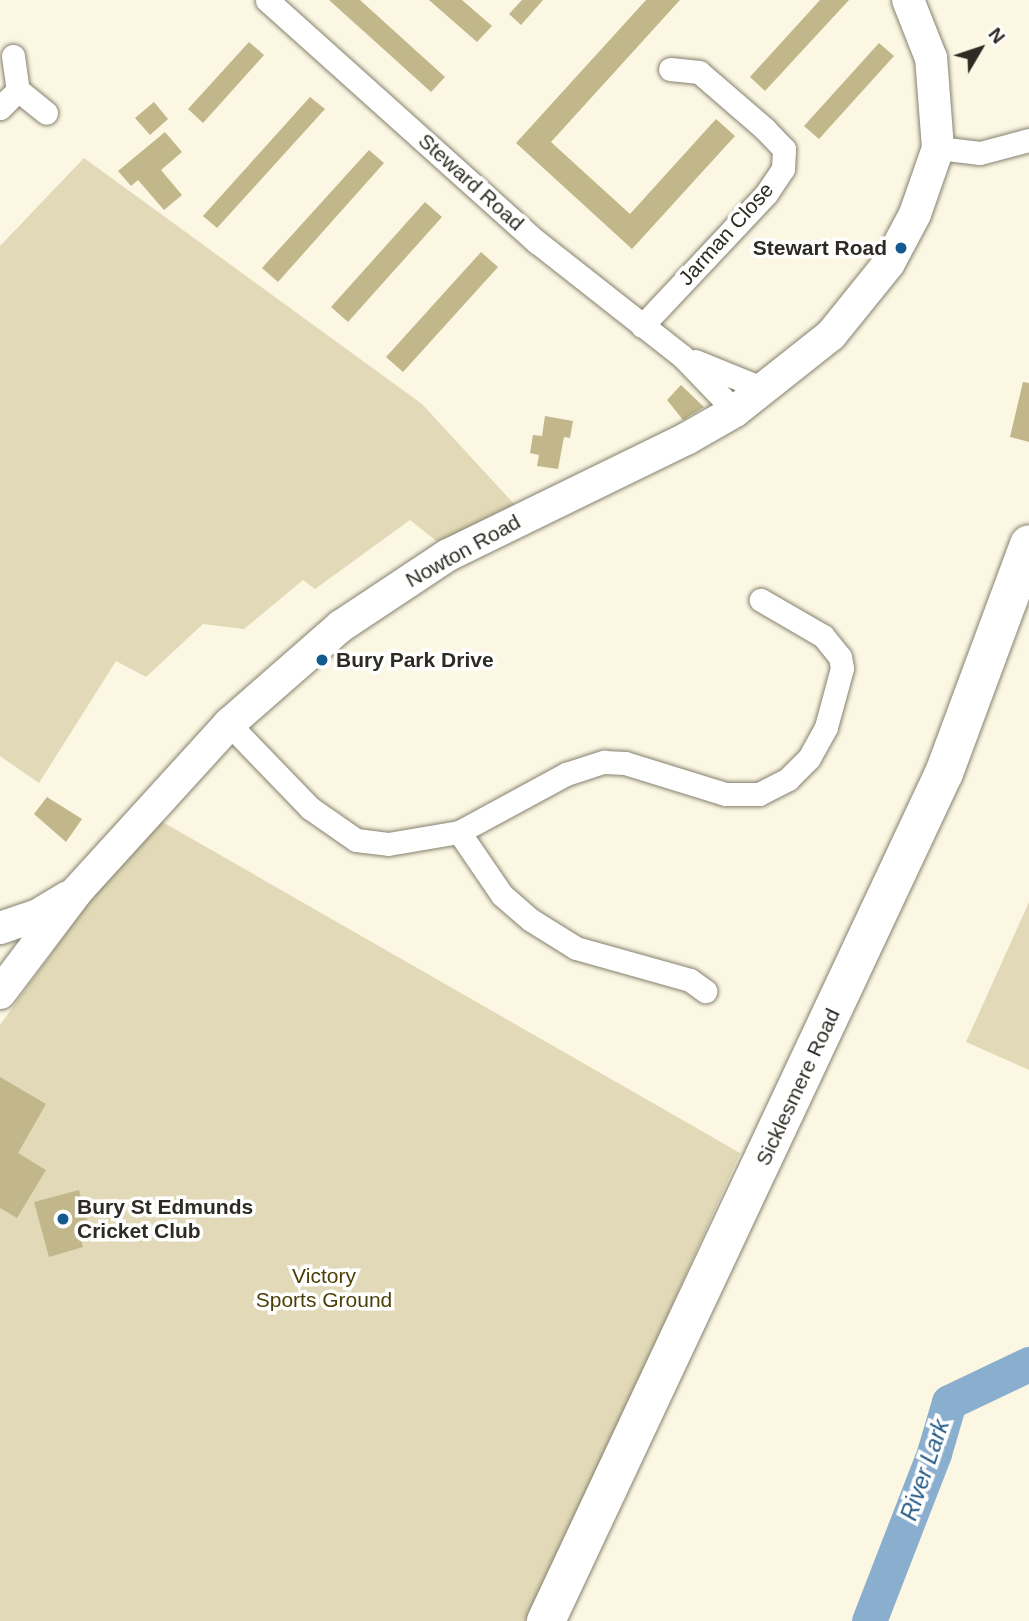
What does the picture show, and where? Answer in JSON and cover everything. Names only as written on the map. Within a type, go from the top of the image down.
[{"type":"highway","name":"Sicklesmere Road","points":[[546,1621],[944,773],[1029,544]]},
{"type":"street","name":"Steward Road","points":[[267,0],[537,242],[682,356],[735,411]]},
{"type":"street","name":"Nowton Road","points":[[0,993],[78,890],[229,724],[341,626],[448,555],[687,439],[735,411],[831,335],[888,263],[930,177],[937,148],[931,58],[908,0]]},
{"type":"street","points":[[13,56],[18,90],[46,113]]},
{"type":"street","name":"Jarman Close","points":[[642,326],[766,194],[783,169],[784,149],[765,129],[699,72],[670,69]]},
{"type":"street","points":[[0,108],[18,90]]},
{"type":"street","points":[[937,148],[981,153],[1029,140]]},
{"type":"street","name":"Steward Road","points":[[682,356],[764,389]]},
{"type":"street","points":[[229,724],[310,808],[356,840],[388,844],[458,832],[566,774],[604,762],[625,763],[743,796],[759,794],[788,779],[809,758],[826,727],[842,668],[840,657],[823,636],[777,620],[761,600]]},
{"type":"street","points":[[458,832],[502,895],[531,920],[576,948],[690,980],[705,992]]},
{"type":"street","points":[[0,928],[38,915],[78,890]]},
{"type":"green space","points":[[84,158],[422,404],[517,507],[439,543],[410,520],[315,589],[303,580],[244,629],[203,624],[146,677],[116,661],[39,783],[0,756],[0,246]]},
{"type":"green space","name":"Victory Sports Ground","points":[[159,820],[740,1153],[586,1499],[525,1621],[0,1621],[0,1025],[95,893]]},
{"type":"green space","points":[[1029,902],[1029,1070],[966,1042]]},
{"type":"building","points":[[329,0],[360,0],[445,77],[431,92]]},
{"type":"building","points":[[429,0],[462,0],[492,26],[477,42]]},
{"type":"building","points":[[522,0],[543,0],[521,25],[509,14]]},
{"type":"building","points":[[646,0],[680,0],[551,142],[630,214],[716,119],[735,136],[632,249],[516,143]]},
{"type":"building","points":[[820,0],[849,0],[765,91],[750,77]]},
{"type":"building","points":[[249,42],[264,55],[203,123],[188,109]]},
{"type":"building","points":[[879,43],[894,56],[819,139],[804,126]]},
{"type":"building","points":[[310,97],[325,109],[217,228],[203,216]]},
{"type":"building","points":[[154,102],[168,119],[150,135],[135,118]]},
{"type":"building","points":[[165,132],[182,152],[161,170],[182,195],[164,210],[138,180],[131,186],[118,171]]},
{"type":"building","points":[[369,150],[384,163],[278,282],[262,268]]},
{"type":"building","points":[[425,202],[442,217],[348,322],[331,307]]},
{"type":"building","points":[[481,252],[498,267],[403,372],[386,357]]},
{"type":"building","points":[[1023,382],[1029,383],[1029,442],[1010,437]]},
{"type":"building","points":[[681,385],[704,407],[683,420],[667,400]]},
{"type":"building","points":[[545,416],[573,421],[570,438],[564,437],[558,469],[537,466],[539,455],[530,453],[533,435],[542,436]]},
{"type":"building","points":[[47,797],[82,819],[66,842],[34,814]]},
{"type":"building","points":[[0,1077],[46,1104],[18,1153],[46,1170],[17,1218],[0,1208]]},
{"type":"building","name":"Bury St Edmunds Cricket Club","points":[[79,1190],[89,1225],[77,1228],[83,1247],[49,1257],[34,1202]]},
{"type":"waterway","name":"River Lark","points":[[869,1621],[934,1453],[949,1402],[1029,1364]]},
{"type":"place","name":"Stewart Road","points":[[901,248]]},
{"type":"place","name":"Bury Park Drive","points":[[322,660]]},
{"type":"place","name":"Bury St Edmunds Cricket Club","points":[[63,1219]]}]
